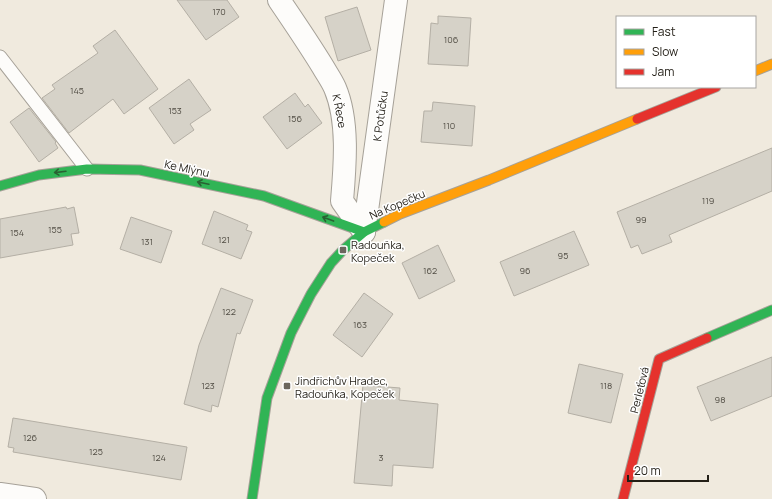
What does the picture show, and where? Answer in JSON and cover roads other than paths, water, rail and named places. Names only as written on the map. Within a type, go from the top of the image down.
[{"type":"street","name":"K Řece","points":[[279,0],[301,32],[335,88],[341,106],[344,128],[345,169],[342,201],[364,232]]},
{"type":"street","name":"K Potůčku","points":[[364,232],[396,0]]},
{"type":"street","points":[[756,71],[772,64]]},
{"type":"street","name":"Na Kopečku","points":[[252,499],[267,398],[291,333],[311,294],[331,263],[342,250],[364,232],[400,214],[489,180],[714,88]]},
{"type":"street","name":"Ke Mlýnu","points":[[0,186],[39,175],[87,169],[140,170],[264,196],[364,232]]},
{"type":"street","name":"Perleťová","points":[[623,499],[659,359],[772,310]]},
{"type":"street","points":[[0,494],[35,499]]},
{"type":"lane","points":[[0,57],[87,169]]},
{"type":"place","name":"Radouňka, Kopeček","points":[[343,250]]},
{"type":"place","name":"Jindřichův Hradec, Radouňka, Kopeček","points":[[287,386]]}]
